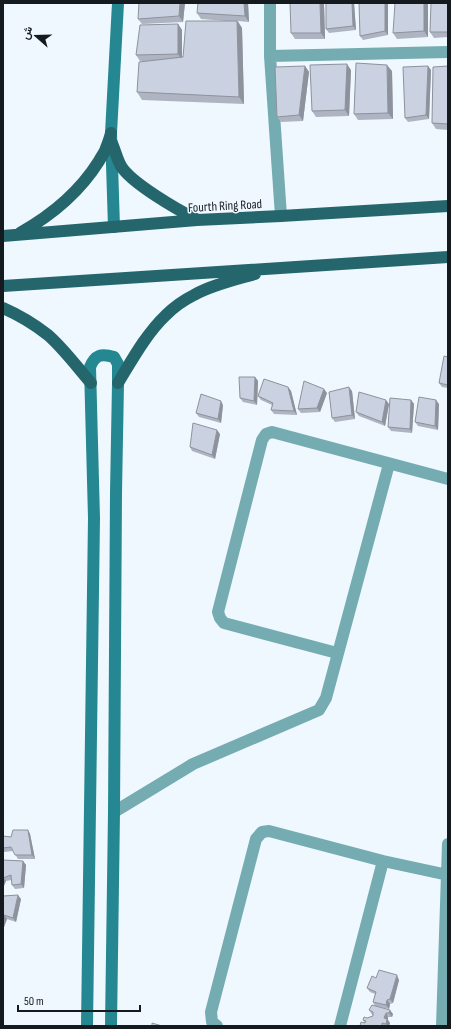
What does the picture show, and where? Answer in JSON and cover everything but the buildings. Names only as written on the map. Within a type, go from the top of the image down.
[{"type":"main road","points":[[112,138],[122,167],[134,180],[180,212],[197,220]]},
{"type":"main road","points":[[17,235],[59,207],[77,189],[93,170],[112,138]]},
{"type":"main road","name":"Fourth Ring Road","points":[[3,236],[197,220],[448,206]]},
{"type":"main road","points":[[3,286],[448,257]]},
{"type":"main road","points":[[118,383],[153,329],[166,314],[179,304],[194,294],[213,286],[277,267]]},
{"type":"main road","points":[[3,308],[19,315],[49,336],[91,384]]},
{"type":"street","points":[[114,227],[112,138],[118,3]]},
{"type":"street","points":[[270,3],[270,56],[280,216]]},
{"type":"street","points":[[270,56],[448,52]]},
{"type":"street","points":[[88,1026],[94,518],[90,367],[93,361],[100,355],[114,357],[118,364],[111,1026]]},
{"type":"street","points":[[337,653],[224,623],[220,618],[218,612],[262,440],[266,434],[272,432],[448,479]]},
{"type":"street","points":[[114,812],[194,764],[318,710],[326,698],[389,464]]},
{"type":"street","points":[[217,1026],[212,1022],[211,1012],[256,839],[262,832],[269,831],[448,875]]},
{"type":"street","points":[[442,1026],[448,844]]},
{"type":"street","points":[[340,1026],[383,860]]}]
